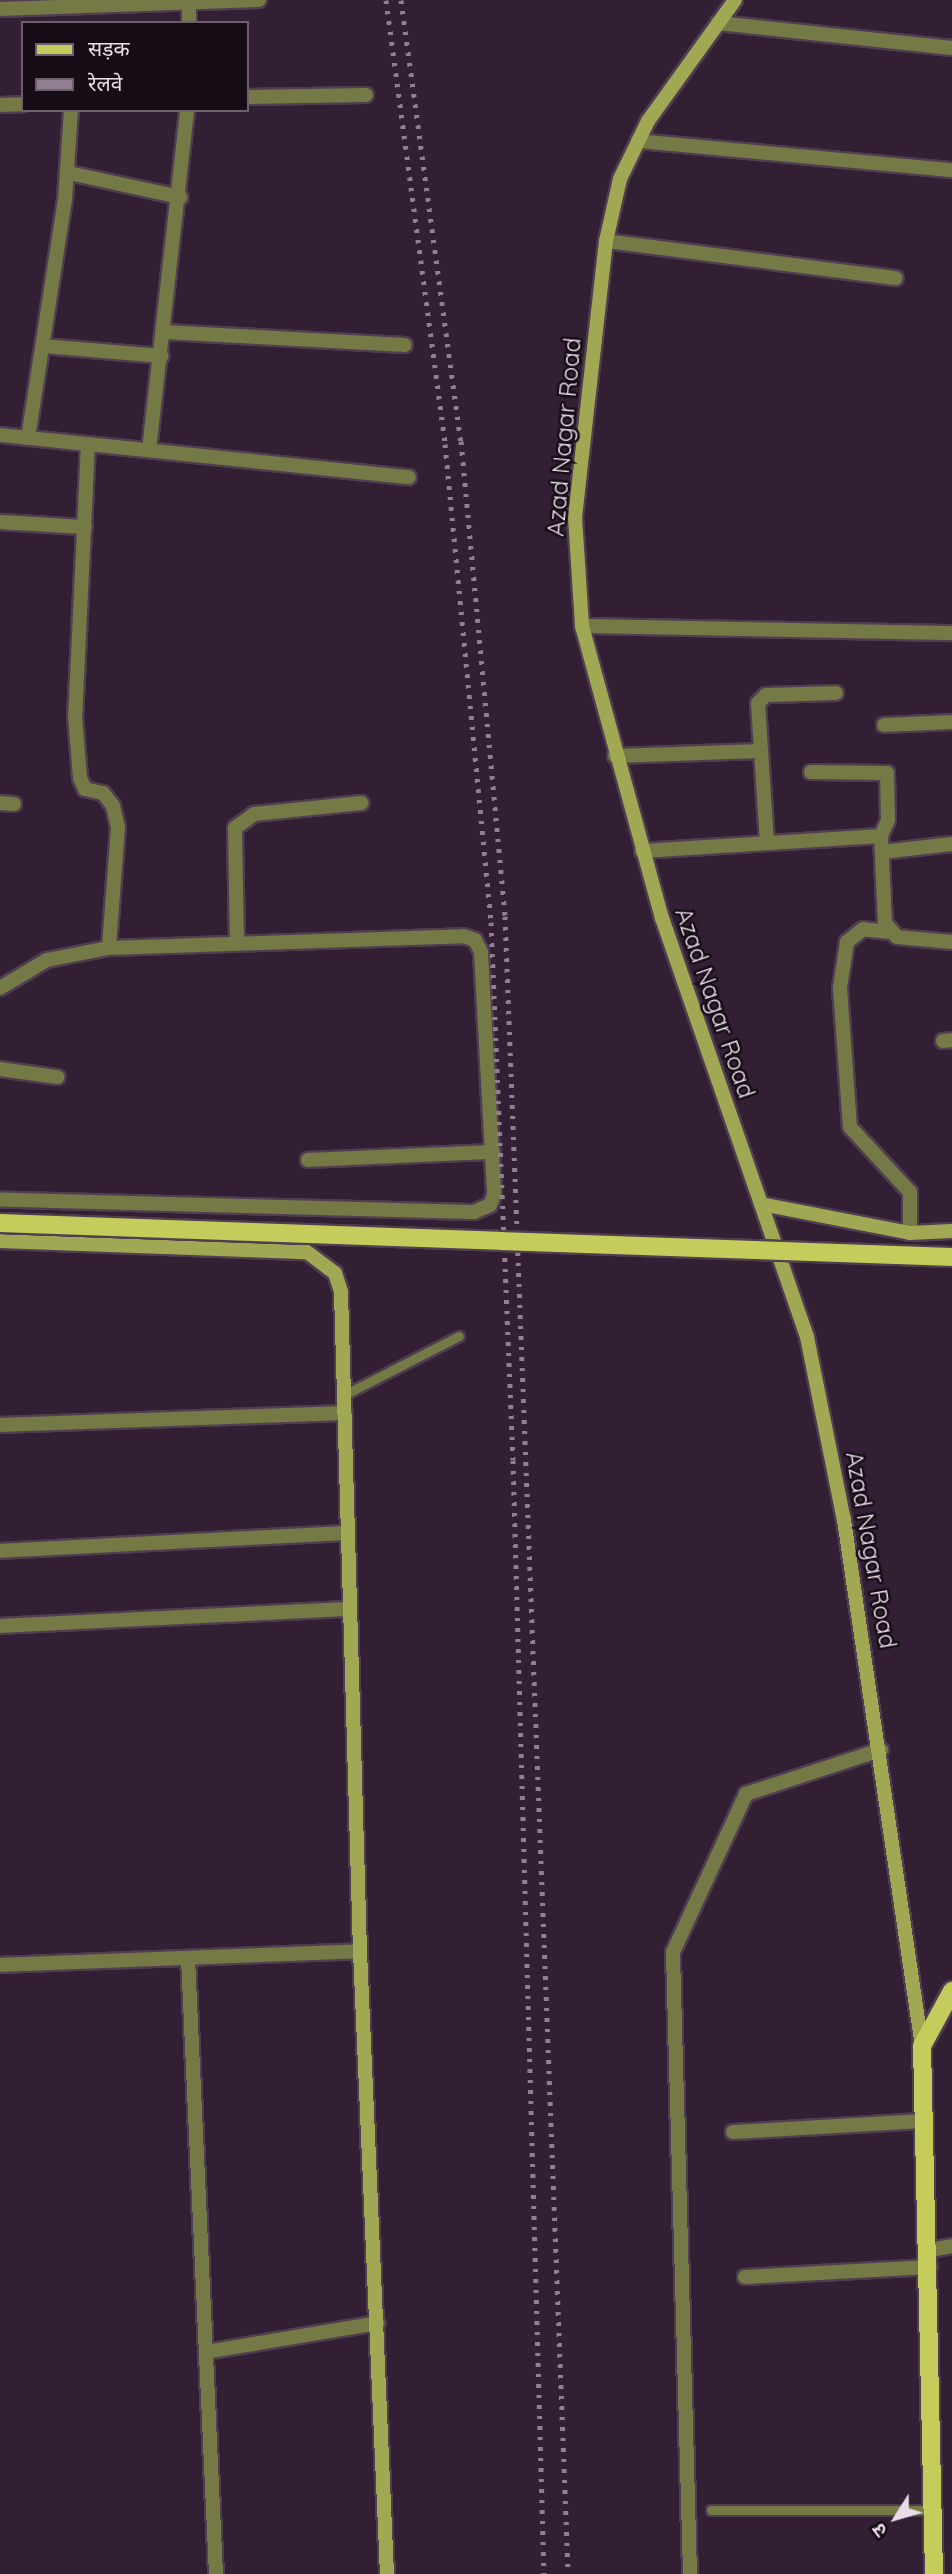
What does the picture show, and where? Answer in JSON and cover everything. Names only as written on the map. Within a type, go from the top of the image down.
[{"type":"main road","points":[[0,1223],[952,1257]]},
{"type":"main road","points":[[934,2574],[930,2258],[922,2046],[952,1991]]},
{"type":"street","points":[[0,9],[64,10],[190,1],[259,0]]},
{"type":"street","name":"Azad Nagar Road","points":[[735,0],[638,141],[620,179],[606,241],[575,517],[582,626],[642,851],[807,1337],[844,1520],[881,1750],[922,2046]]},
{"type":"street","points":[[189,21],[190,1]]},
{"type":"street","points":[[718,23],[952,48]]},
{"type":"street","points":[[248,97],[366,95]]},
{"type":"street","points":[[0,105],[21,104]]},
{"type":"street","points":[[28,438],[69,173],[71,112]]},
{"type":"street","points":[[149,450],[165,332],[187,112]]},
{"type":"street","points":[[638,141],[952,170]]},
{"type":"street","points":[[69,173],[180,197]]},
{"type":"street","points":[[606,241],[896,278]]},
{"type":"street","points":[[165,332],[405,345]]},
{"type":"street","points":[[43,346],[162,356]]},
{"type":"street","points":[[0,435],[409,477]]},
{"type":"street","points":[[88,444],[75,716],[80,778],[85,789],[103,793],[113,806],[118,827],[109,947]]},
{"type":"street","points":[[0,522],[85,527]]},
{"type":"street","points":[[582,626],[952,633]]},
{"type":"street","points":[[767,843],[760,751],[761,698],[836,693]]},
{"type":"street","points":[[884,725],[952,722]]},
{"type":"street","points":[[615,755],[760,751]]},
{"type":"street","points":[[811,772],[887,773],[888,820],[881,836],[885,923],[890,932]]},
{"type":"street","points":[[237,943],[234,828],[254,814],[362,803]]},
{"type":"street","points":[[642,851],[881,836]]},
{"type":"street","points":[[882,852],[952,844]]},
{"type":"street","points":[[910,1233],[910,1192],[850,1127],[840,988],[846,942],[863,929],[952,943]]},
{"type":"street","points":[[0,988],[47,960],[109,947],[464,936],[475,940],[481,952],[494,1195],[490,1205],[474,1212],[0,1200]]},
{"type":"street","points":[[0,1069],[58,1077]]},
{"type":"street","points":[[308,1160],[493,1152]]},
{"type":"street","points":[[761,1204],[910,1233],[952,1231]]},
{"type":"street","points":[[0,1241],[307,1252],[335,1273],[341,1292],[360,1951],[387,2574]]},
{"type":"street","points":[[0,1425],[345,1413]]},
{"type":"street","points":[[0,1551],[348,1533]]},
{"type":"street","points":[[0,1626],[350,1609]]},
{"type":"street","points":[[690,2574],[673,1952],[746,1794],[881,1750]]},
{"type":"street","points":[[0,1965],[360,1951]]},
{"type":"street","points":[[188,1958],[216,2574]]},
{"type":"street","points":[[733,2132],[924,2121]]},
{"type":"street","points":[[745,2277],[930,2258],[952,2246]]},
{"type":"street","points":[[206,2352],[378,2323]]},
{"type":"lane","points":[[344,1395],[459,1336]]},
{"type":"lane","points":[[711,2510],[932,2510]]},
{"type":"railway","points":[[386,0],[445,444],[491,922],[513,1460],[544,2574]]},
{"type":"railway","points":[[401,0],[461,441],[505,916],[568,2574]]}]
